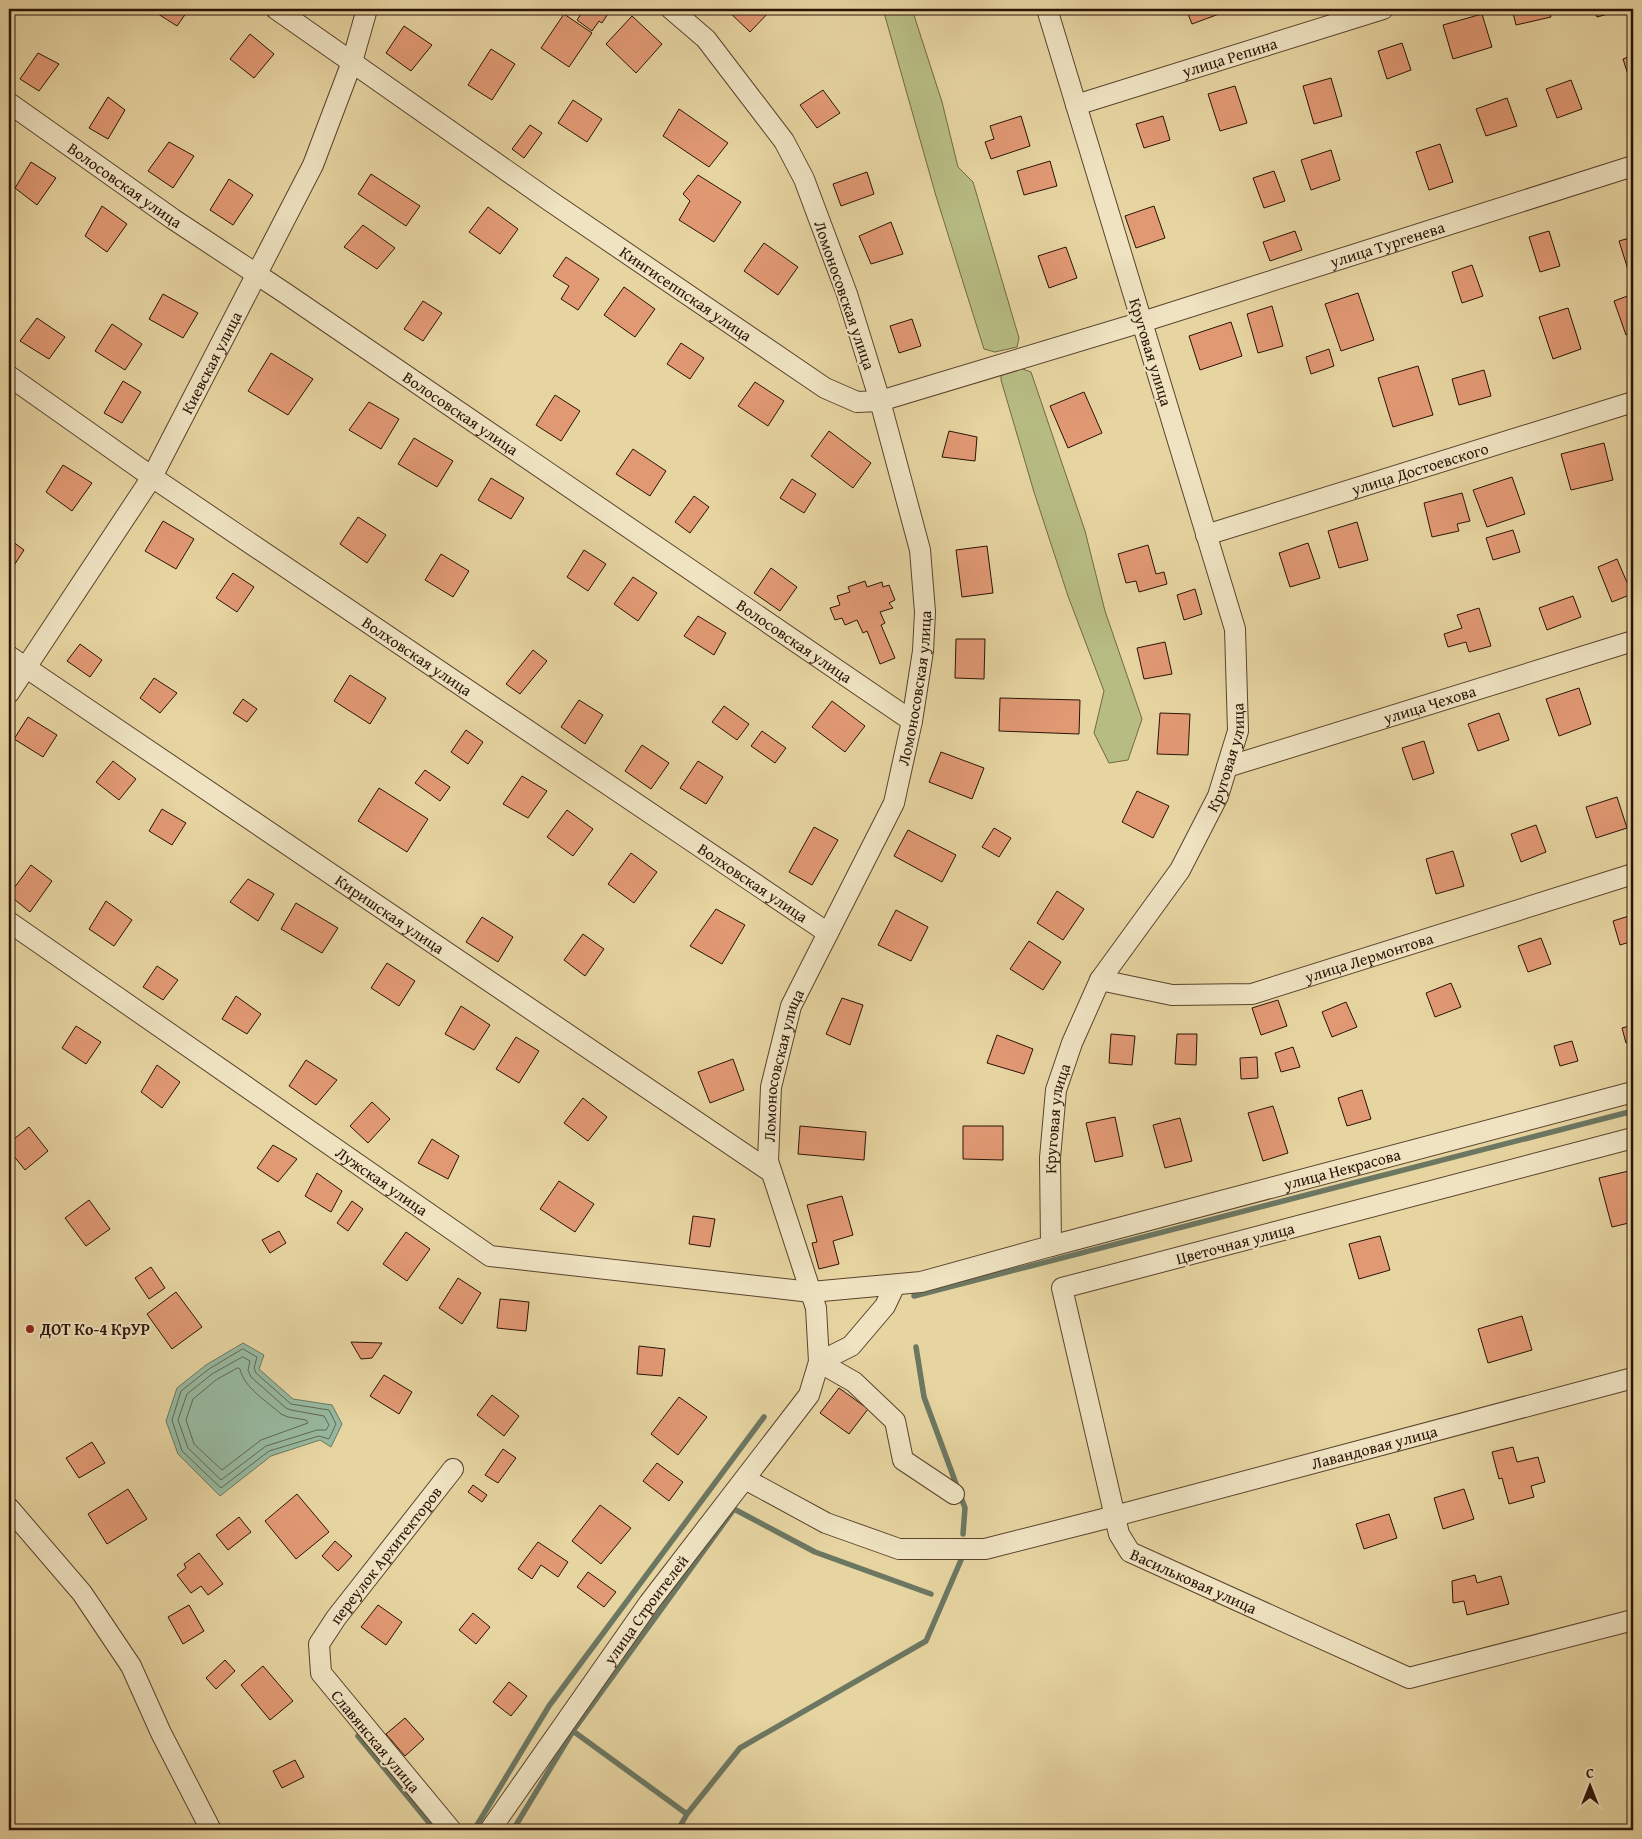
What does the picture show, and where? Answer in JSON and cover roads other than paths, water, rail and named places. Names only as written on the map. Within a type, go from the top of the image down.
[{"type":"street","name":"Кингисеппская улица","points":[[276,9],[550,201],[825,388],[857,402],[880,401],[1142,322]]},
{"type":"street","name":"Киевская улица","points":[[9,693],[152,476],[313,165],[352,62],[367,9]]},
{"type":"street","name":"Ломоносовская улица","points":[[671,9],[706,39],[784,141],[804,179],[836,262],[880,401],[920,550],[925,612],[923,650],[912,721],[894,803],[791,1006],[771,1087],[768,1161],[816,1308],[819,1362],[809,1395]]},
{"type":"street","name":"Круговая улица","points":[[1047,9],[1235,629],[1238,731],[1218,796],[1180,870],[1100,980],[1072,1043],[1056,1090],[1050,1158],[1051,1246]]},
{"type":"street","name":"улица Репина","points":[[1076,105],[1384,9]]},
{"type":"street","name":"Волосовская улица","points":[[9,103],[173,219],[912,721]]},
{"type":"street","name":"улица Тургенева","points":[[1142,322],[1633,166]]},
{"type":"street","name":"Волховская улица","points":[[9,376],[152,476],[828,933]]},
{"type":"street","name":"улица Достоевского","points":[[1206,535],[1633,402]]},
{"type":"street","name":"улица Чехова","points":[[1227,767],[1633,641]]},
{"type":"street","name":"Киришская улица","points":[[9,656],[771,1172]]},
{"type":"street","name":"улица Лермонтова","points":[[1100,980],[1172,995],[1252,994],[1633,874]]},
{"type":"street","name":"Лужская улица","points":[[9,922],[490,1256],[811,1292]]},
{"type":"street","name":"улица Некрасова","points":[[1051,1246],[1633,1092]]},
{"type":"street","name":"Цветочная улица","points":[[1115,1516],[1062,1288],[1633,1138]]},
{"type":"street","points":[[811,1292],[921,1282],[1051,1246]]},
{"type":"street","points":[[819,1362],[851,1346],[885,1306],[895,1284]]},
{"type":"street","points":[[819,1362],[854,1382],[895,1421],[903,1460],[954,1494]]},
{"type":"street","name":"Лавандовая улица","points":[[1115,1516],[1633,1378]]},
{"type":"street","name":"улица Строителей","points":[[490,1830],[649,1603],[809,1395]]},
{"type":"street","name":"переулок Архитекторов","points":[[319,1644],[336,1618],[453,1469]]},
{"type":"street","points":[[745,1478],[826,1523],[899,1549],[985,1549],[1115,1516]]},
{"type":"street","points":[[9,1508],[82,1593],[131,1666],[160,1733],[211,1830]]},
{"type":"street","name":"Васильковая улица","points":[[1115,1516],[1119,1534],[1130,1552],[1409,1678],[1633,1620]]},
{"type":"street","name":"Славянская улица","points":[[319,1644],[320,1673],[451,1830]]},
{"type":"water","points":[[243,1343],[264,1355],[259,1369],[293,1399],[332,1405],[342,1424],[331,1447],[320,1440],[271,1456],[220,1496],[178,1454],[166,1421],[177,1388],[206,1365]]},
{"type":"waterway","points":[[914,1296],[1633,1111]]},
{"type":"waterway","points":[[916,1347],[924,1397],[965,1508],[963,1534]]},
{"type":"waterway","points":[[474,1830],[549,1706],[764,1417]]},
{"type":"waterway","points":[[513,1830],[573,1731],[734,1509],[815,1552],[931,1594]]},
{"type":"waterway","points":[[678,1830],[687,1814],[740,1748],[926,1641],[961,1560]]},
{"type":"waterway","points":[[573,1731],[687,1814]]},
{"type":"waterway","points":[[358,1736],[435,1830]]},
{"type":"place","name":"ДОТ Ко-4 КрУР","points":[[30,1329]]}]
